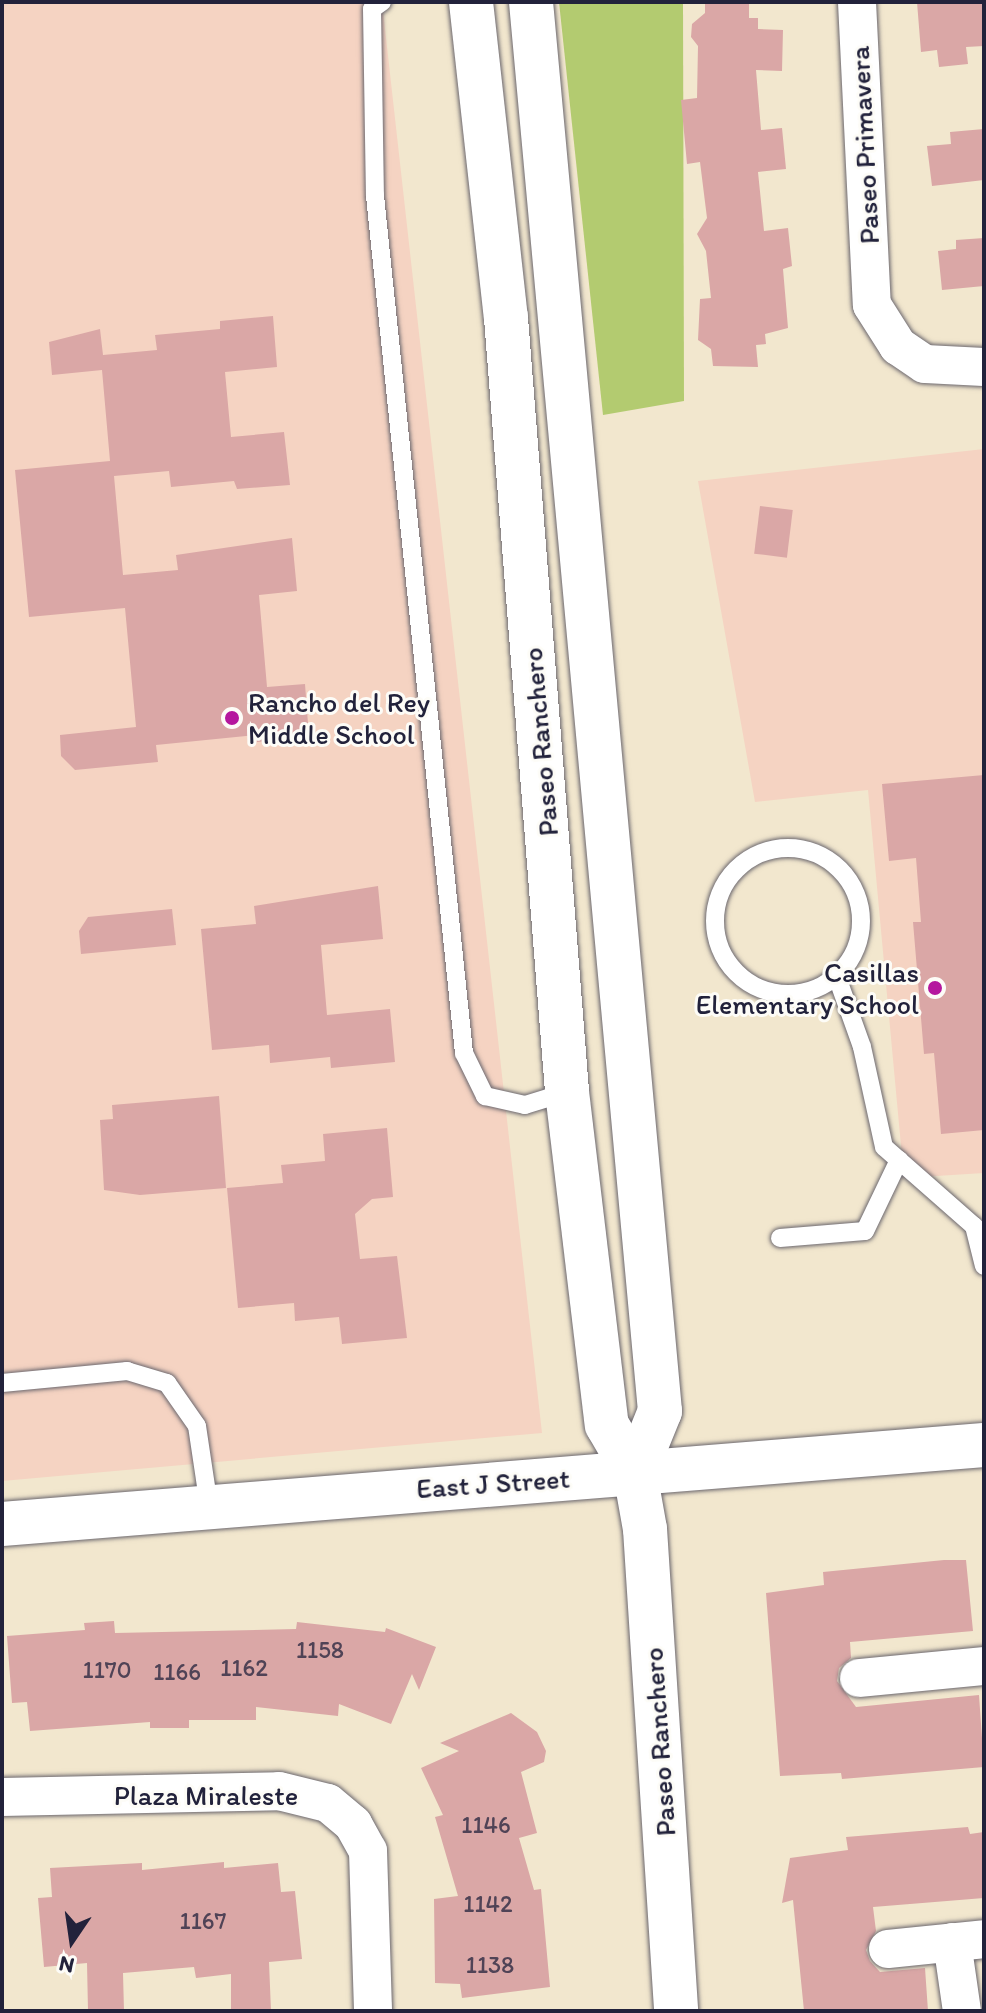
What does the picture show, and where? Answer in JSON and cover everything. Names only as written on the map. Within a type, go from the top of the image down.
[{"type":"main road","name":"Paseo Ranchero","points":[[471,2],[507,333],[567,1092],[607,1425],[635,1473],[645,1529],[676,2011]]},
{"type":"main road","name":"Paseo Ranchero","points":[[531,2],[660,1411],[635,1473]]},
{"type":"main road","points":[[567,1092],[594,1079],[604,1050],[591,938],[593,886],[606,828]]},
{"type":"main road","name":"East J Street","points":[[2,1524],[984,1445]]},
{"type":"street","name":"Paseo Primavera","points":[[857,2],[872,305],[898,346],[925,364],[984,367]]},
{"type":"street","points":[[859,1678],[984,1666]]},
{"type":"street","name":"Plaza Miraleste","points":[[2,1797],[279,1791],[328,1803],[353,1824],[368,1851],[373,2011]]},
{"type":"street","points":[[888,1949],[968,1940],[962,2011]]},
{"type":"lane","points":[[382,2],[372,9],[375,196],[464,1053],[485,1096],[525,1105],[567,1092]]},
{"type":"lane","points":[[781,848],[826,858],[843,872],[862,914],[852,959],[837,977],[815,990],[790,995],[765,991],[742,979],[720,948],[715,910],[723,886],[739,866],[781,848]]},
{"type":"lane","points":[[837,977],[862,1047],[884,1147],[974,1226],[984,1266]]},
{"type":"lane","points":[[780,1238],[865,1231],[899,1160]]},
{"type":"lane","points":[[2,1383],[127,1371],[167,1383],[197,1426],[209,1506]]},
{"type":"shaded area","name":"Rancho del Rey Middle School","points":[[2,2],[382,2],[542,1433],[2,1481]]},
{"type":"shaded area","name":"Casillas Elementary School","points":[[984,449],[984,1173],[904,1178],[868,790],[755,802],[698,481]]},
{"type":"green space","points":[[559,2],[683,2],[684,401],[603,415]]},
{"type":"building","points":[[705,2],[749,2],[749,18],[758,18],[758,29],[783,30],[782,71],[756,70],[761,130],[782,128],[786,169],[758,172],[764,231],[788,228],[792,266],[783,269],[788,328],[765,334],[766,344],[756,345],[758,367],[713,366],[711,349],[698,340],[700,299],[711,298],[706,251],[697,234],[707,218],[700,162],[687,164],[681,100],[697,98],[698,46],[691,37],[692,24],[705,13]]},
{"type":"building","points":[[917,2],[984,2],[984,46],[966,47],[968,64],[939,67],[937,50],[921,52]]},
{"type":"building","points":[[984,129],[984,180],[932,186],[927,146],[951,144],[950,132]]},
{"type":"building","points":[[984,238],[984,286],[942,290],[938,251],[956,249],[956,240]]},
{"type":"building","points":[[273,316],[277,367],[225,372],[231,437],[284,432],[290,485],[237,489],[234,481],[171,487],[169,471],[114,476],[123,575],[178,570],[176,555],[292,538],[297,591],[259,595],[267,687],[305,684],[309,737],[257,742],[256,735],[156,745],[158,762],[75,770],[61,756],[60,735],[136,727],[125,608],[29,617],[15,470],[110,461],[102,370],[52,375],[49,342],[100,329],[103,355],[157,350],[155,335],[220,329],[220,321]]},
{"type":"building","points":[[760,506],[793,510],[787,558],[754,554]]},
{"type":"building","points":[[984,775],[984,1130],[941,1134],[934,1053],[924,1054],[913,922],[921,922],[916,858],[889,861],[882,784]]},
{"type":"building","points":[[378,886],[383,939],[321,945],[327,1015],[390,1009],[395,1062],[331,1068],[330,1057],[270,1063],[269,1045],[212,1050],[201,929],[256,924],[254,906]]},
{"type":"building","points":[[172,909],[176,945],[81,954],[79,931],[88,917]]},
{"type":"building","points":[[219,1096],[226,1188],[140,1195],[104,1190],[100,1120],[113,1119],[112,1105]]},
{"type":"building","points":[[387,1128],[393,1197],[372,1199],[355,1214],[360,1259],[397,1256],[407,1338],[342,1344],[339,1317],[295,1321],[294,1303],[238,1308],[227,1188],[283,1183],[281,1165],[325,1161],[323,1134]]},
{"type":"building","points":[[966,1560],[973,1631],[850,1642],[851,1658],[839,1668],[837,1681],[856,1707],[979,1695],[984,1767],[842,1779],[841,1773],[780,1776],[766,1593],[824,1585],[823,1572]]},
{"type":"building","points":[[114,1621],[115,1633],[296,1629],[297,1622],[385,1632],[386,1628],[436,1647],[419,1690],[412,1674],[391,1724],[339,1704],[338,1716],[256,1707],[256,1720],[189,1720],[189,1728],[150,1728],[150,1722],[30,1731],[27,1702],[12,1703],[7,1636],[85,1630],[84,1623]]},
{"type":"building","points":[[511,1713],[537,1732],[546,1751],[544,1762],[521,1772],[537,1833],[519,1838],[534,1890],[541,1889],[550,1987],[462,1998],[460,1984],[435,1983],[434,1899],[458,1896],[435,1817],[443,1815],[421,1768],[459,1751],[440,1743]]},
{"type":"building","points":[[968,1827],[970,1834],[984,1832],[984,1898],[873,1907],[876,1931],[866,1950],[870,1961],[880,1972],[925,1968],[928,2011],[804,2011],[793,1900],[782,1903],[790,1858],[848,1850],[846,1837]]},
{"type":"building","points":[[224,1862],[224,1868],[278,1863],[281,1892],[295,1891],[302,1959],[269,1962],[271,2011],[231,2011],[231,1974],[196,1978],[194,1967],[123,1973],[124,2011],[88,2011],[87,1963],[44,1967],[38,1898],[52,1897],[50,1868],[142,1863],[142,1870]]},
{"type":"place","name":"Rancho del Rey Middle School","points":[[232,718]]},
{"type":"place","name":"Casillas Elementary School","points":[[935,988]]}]
